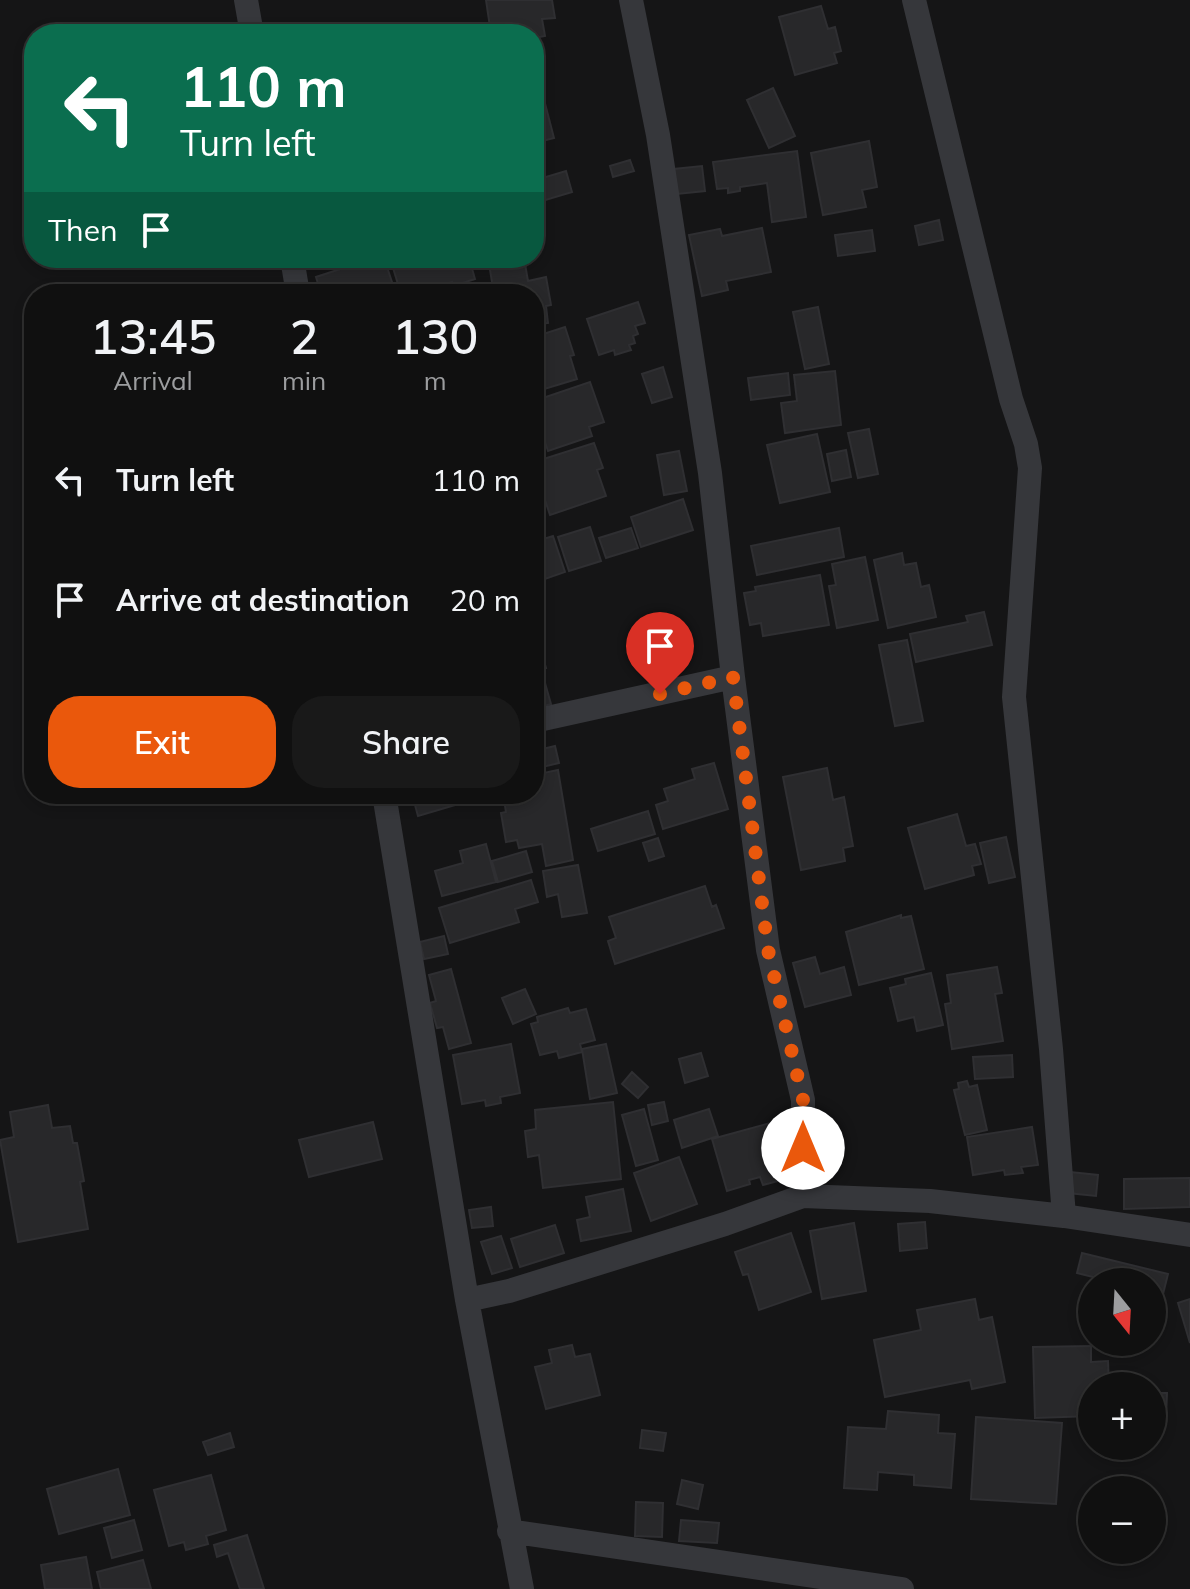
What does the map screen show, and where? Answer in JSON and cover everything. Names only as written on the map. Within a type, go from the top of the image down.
[{"type":"street","points":[[246,0],[250,24]]},
{"type":"street","points":[[631,0],[658,135],[710,473],[768,950],[803,1100],[803,1196]]},
{"type":"street","points":[[914,0],[1030,468],[1014,697],[1051,1049],[1064,1216]]},
{"type":"street","points":[[544,719],[733,677]]},
{"type":"street","points":[[386,804],[467,1300],[522,1589]]},
{"type":"street","points":[[467,1300],[509,1291],[725,1224],[803,1196],[930,1201],[1064,1216],[1190,1235]]},
{"type":"street","points":[[509,1531],[902,1589]]},
{"type":"building","points":[[486,0],[552,0],[555,18],[542,19],[543,24],[490,24]]},
{"type":"building","points":[[821,6],[828,29],[835,27],[841,51],[834,53],[837,63],[795,75],[779,17]]},
{"type":"building","points":[[773,88],[795,136],[769,148],[747,100]]},
{"type":"building","points":[[544,100],[554,138],[544,140]]},
{"type":"building","points":[[869,141],[877,187],[862,190],[866,207],[823,215],[811,153]]},
{"type":"building","points":[[797,151],[806,217],[772,222],[767,183],[740,187],[740,191],[728,193],[728,188],[717,189],[713,162]]},
{"type":"building","points":[[630,160],[634,171],[613,177],[610,166]]},
{"type":"building","points":[[702,166],[705,191],[677,194],[674,169]]},
{"type":"building","points":[[566,171],[572,192],[544,200],[544,178]]},
{"type":"building","points":[[939,220],[943,240],[919,245],[915,226]]},
{"type":"building","points":[[762,228],[771,272],[726,281],[728,290],[702,296],[689,235],[720,229],[722,236]]},
{"type":"building","points":[[872,230],[875,251],[838,256],[835,235]]},
{"type":"building","points":[[343,268],[387,268],[393,284],[318,284],[316,277]]},
{"type":"building","points":[[393,268],[472,268],[475,279],[459,284],[398,284]]},
{"type":"building","points":[[490,268],[526,268],[528,281],[546,277],[551,305],[546,306],[548,323],[544,324],[544,284],[492,284]]},
{"type":"building","points":[[638,302],[645,323],[635,326],[638,334],[633,336],[635,343],[629,345],[631,350],[615,355],[614,350],[599,355],[587,319]]},
{"type":"building","points":[[818,307],[829,364],[805,369],[793,312]]},
{"type":"building","points":[[565,327],[574,355],[570,356],[577,379],[544,389],[544,334]]},
{"type":"building","points":[[663,367],[672,397],[652,403],[642,374]]},
{"type":"building","points":[[835,371],[841,425],[785,433],[781,403],[797,401],[794,375]]},
{"type":"building","points":[[788,373],[790,395],[751,400],[748,378]]},
{"type":"building","points":[[590,382],[604,422],[589,427],[592,436],[548,451],[544,442],[544,398]]},
{"type":"building","points":[[869,429],[878,474],[858,478],[848,433]]},
{"type":"building","points":[[817,434],[830,492],[780,503],[767,445]]},
{"type":"building","points":[[594,443],[603,468],[597,470],[606,496],[550,515],[544,497],[544,459]]},
{"type":"building","points":[[846,450],[851,477],[832,481],[827,454]]},
{"type":"building","points":[[679,451],[687,491],[664,495],[657,455]]},
{"type":"building","points":[[683,499],[693,530],[641,547],[631,517]]},
{"type":"building","points":[[590,527],[601,561],[569,571],[558,537]]},
{"type":"building","points":[[631,528],[638,548],[606,558],[599,538]]},
{"type":"building","points":[[839,528],[844,557],[757,575],[751,546]]},
{"type":"building","points":[[553,536],[565,572],[544,579],[544,539]]},
{"type":"building","points":[[902,553],[904,565],[916,563],[921,587],[929,585],[936,617],[888,628],[874,560]]},
{"type":"building","points":[[865,557],[878,620],[837,628],[829,586],[836,585],[832,564]]},
{"type":"building","points":[[820,575],[829,625],[763,636],[761,623],[750,625],[744,593],[756,591],[755,587]]},
{"type":"building","points":[[984,612],[992,645],[916,662],[910,634],[968,622],[966,616]]},
{"type":"building","points":[[907,640],[923,721],[895,726],[879,645]]},
{"type":"building","points":[[544,680],[551,704],[544,706]]},
{"type":"building","points":[[555,746],[559,763],[544,767],[544,749]]},
{"type":"building","points":[[714,763],[728,809],[663,829],[656,805],[668,801],[664,789],[695,779],[692,769]]},
{"type":"building","points":[[827,768],[833,800],[844,797],[853,846],[843,848],[845,861],[801,870],[783,777]]},
{"type":"building","points":[[558,770],[573,860],[546,866],[542,844],[519,848],[517,840],[506,842],[501,813],[506,812],[505,804],[544,804],[544,773]]},
{"type":"building","points":[[415,804],[458,804],[418,816]]},
{"type":"building","points":[[648,811],[655,834],[598,851],[591,829]]},
{"type":"building","points":[[957,814],[966,846],[975,844],[981,864],[972,866],[974,875],[925,889],[908,828]]},
{"type":"building","points":[[1006,837],[1015,877],[989,883],[980,843]]},
{"type":"building","points":[[658,838],[664,856],[649,861],[643,843]]},
{"type":"building","points":[[486,844],[496,882],[442,896],[435,871],[463,863],[460,851]]},
{"type":"building","points":[[526,851],[532,872],[498,882],[492,861]]},
{"type":"building","points":[[578,865],[587,913],[562,917],[558,894],[547,897],[543,871]]},
{"type":"building","points":[[531,880],[538,902],[515,909],[519,922],[450,943],[439,908]]},
{"type":"building","points":[[705,886],[724,928],[615,964],[608,941],[616,938],[609,917]]},
{"type":"building","points":[[901,915],[901,918],[911,916],[924,969],[859,985],[846,932]]},
{"type":"building","points":[[444,936],[448,954],[424,959],[420,942]]},
{"type":"building","points":[[815,957],[820,974],[844,967],[851,995],[805,1007],[793,963]]},
{"type":"building","points":[[997,967],[1002,993],[995,994],[1003,1041],[952,1049],[945,1004],[951,1003],[947,975]]},
{"type":"building","points":[[451,969],[471,1043],[449,1049],[443,1027],[437,1028],[430,1003],[436,1001],[429,975]]},
{"type":"building","points":[[931,973],[943,1025],[917,1031],[914,1017],[898,1021],[890,988],[906,984],[905,979]]},
{"type":"building","points":[[525,989],[536,1014],[513,1024],[502,998]]},
{"type":"building","points":[[568,1008],[570,1013],[586,1009],[595,1040],[580,1044],[582,1052],[559,1058],[557,1051],[540,1055],[531,1024],[538,1022],[537,1017]]},
{"type":"building","points":[[511,1044],[520,1093],[500,1097],[501,1103],[486,1106],[485,1100],[462,1104],[453,1055]]},
{"type":"building","points":[[606,1044],[617,1093],[590,1099],[582,1049]]},
{"type":"building","points":[[701,1053],[708,1076],[685,1083],[679,1059]]},
{"type":"building","points":[[1012,1055],[1013,1077],[975,1079],[973,1057]]},
{"type":"building","points":[[632,1072],[648,1087],[638,1098],[622,1084]]},
{"type":"building","points":[[967,1081],[969,1087],[977,1085],[987,1130],[965,1135],[954,1090],[959,1089],[958,1083]]},
{"type":"building","points":[[613,1102],[621,1179],[543,1188],[539,1155],[528,1157],[525,1131],[536,1129],[535,1110]]},
{"type":"building","points":[[664,1102],[668,1121],[652,1125],[648,1105]]},
{"type":"building","points":[[48,1105],[52,1128],[70,1126],[73,1143],[77,1143],[88,1229],[18,1242],[0,1140],[14,1137],[10,1112]]},
{"type":"building","points":[[644,1109],[658,1160],[636,1166],[622,1115]]},
{"type":"building","points":[[709,1109],[718,1136],[682,1148],[674,1120]]},
{"type":"building","points":[[373,1122],[382,1159],[309,1177],[299,1140]]},
{"type":"building","points":[[774,1122],[789,1178],[763,1185],[760,1177],[749,1180],[750,1184],[727,1191],[712,1139]]},
{"type":"building","points":[[1032,1127],[1038,1165],[1021,1167],[1023,1173],[1005,1175],[1004,1170],[973,1175],[967,1137]]},
{"type":"building","points":[[679,1157],[697,1204],[651,1221],[634,1173]]},
{"type":"building","points":[[1070,1172],[1098,1175],[1096,1196],[1068,1193]]},
{"type":"building","points":[[1190,1178],[1190,1207],[1124,1209],[1124,1179]]},
{"type":"building","points":[[623,1189],[631,1231],[581,1241],[577,1220],[590,1217],[586,1197]]},
{"type":"building","points":[[491,1207],[493,1226],[472,1228],[469,1210]]},
{"type":"building","points":[[925,1222],[927,1248],[900,1251],[898,1224]]},
{"type":"building","points":[[854,1223],[866,1291],[822,1299],[810,1231]]},
{"type":"building","points":[[555,1225],[564,1253],[520,1267],[511,1239]]},
{"type":"building","points":[[791,1233],[811,1292],[759,1310],[748,1274],[743,1275],[735,1252]]},
{"type":"building","points":[[501,1236],[512,1268],[492,1274],[481,1242]]},
{"type":"building","points":[[1082,1253],[1143,1268],[1078,1268]]},
{"type":"building","points":[[975,1299],[979,1320],[992,1317],[1005,1382],[972,1389],[970,1380],[885,1397],[874,1340],[921,1330],[917,1310]]},
{"type":"building","points":[[1190,1299],[1190,1343],[1178,1303]]},
{"type":"building","points":[[572,1345],[575,1357],[590,1354],[600,1395],[546,1409],[535,1367],[552,1363],[549,1350]]},
{"type":"building","points":[[1078,1346],[1078,1356],[1091,1356],[1091,1362],[1108,1361],[1108,1372],[1078,1372],[1078,1416],[1035,1418],[1033,1347]]},
{"type":"building","points":[[888,1411],[939,1415],[938,1433],[955,1434],[951,1488],[914,1485],[914,1475],[878,1472],[877,1490],[844,1488],[848,1427],[886,1429]]},
{"type":"building","points":[[976,1417],[1062,1423],[1056,1504],[971,1499]]},
{"type":"building","points":[[642,1430],[666,1433],[663,1451],[640,1448]]},
{"type":"building","points":[[230,1433],[234,1447],[208,1455],[203,1442]]},
{"type":"building","points":[[118,1469],[130,1515],[59,1534],[47,1489]]},
{"type":"building","points":[[211,1475],[226,1530],[206,1536],[208,1544],[186,1550],[184,1542],[169,1546],[154,1490]]},
{"type":"building","points":[[682,1480],[703,1485],[698,1509],[677,1504]]},
{"type":"building","points":[[636,1502],[663,1503],[662,1537],[635,1536]]},
{"type":"building","points":[[134,1520],[142,1550],[112,1558],[104,1528]]},
{"type":"building","points":[[681,1520],[719,1523],[717,1543],[679,1541]]},
{"type":"building","points":[[247,1535],[264,1589],[240,1589],[228,1553],[217,1557],[214,1545]]},
{"type":"building","points":[[86,1557],[92,1589],[45,1589],[41,1565]]},
{"type":"building","points":[[143,1560],[151,1589],[101,1589],[97,1572]]},
{"type":"route","points":[[660,694],[733,677],[768,950],[803,1100],[803,1148]]}]
